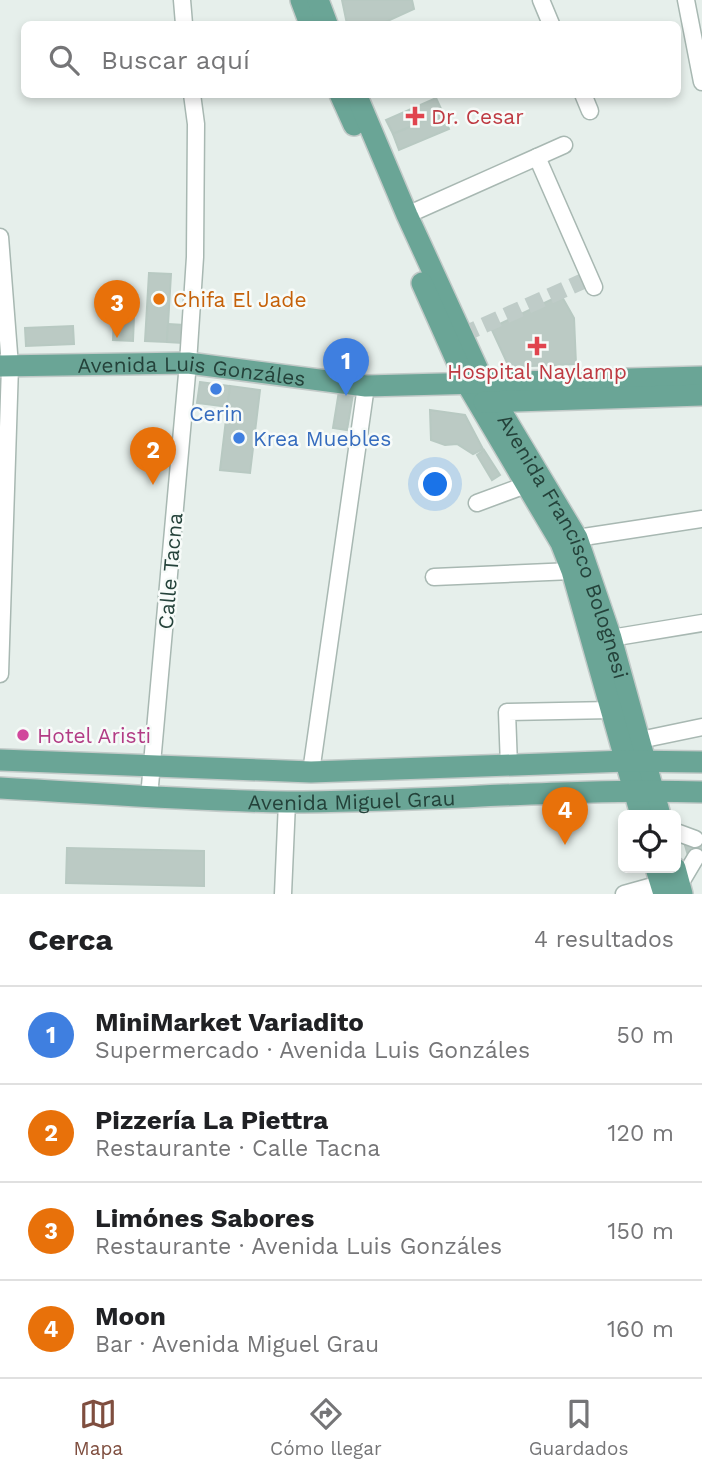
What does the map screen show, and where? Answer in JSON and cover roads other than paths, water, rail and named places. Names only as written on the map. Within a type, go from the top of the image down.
[{"type":"main road","points":[[301,0],[309,21]]},
{"type":"main road","points":[[318,0],[326,21]]},
{"type":"main road","name":"Avenida Francisco Bolognesi","points":[[342,98],[481,393],[534,482],[577,538],[611,638],[640,740],[636,761]]},
{"type":"main road","name":"Avenida Francisco Bolognesi","points":[[358,98],[481,393]]},
{"type":"main road","name":"Avenida Luis Gonzáles","points":[[5,366],[188,363],[366,386],[481,393]]},
{"type":"main road","points":[[481,393],[702,377]]},
{"type":"main road","points":[[481,393],[702,395]]},
{"type":"main road","name":"Avenida Francisco Bolognesi","points":[[534,482],[572,571],[612,710],[636,761],[645,791],[657,810]]},
{"type":"main road","name":"Avenida Miguel Grau","points":[[0,760],[312,772],[636,761],[702,762]]},
{"type":"main road","name":"Avenida Miguel Grau","points":[[0,788],[287,802],[645,791],[702,792]]},
{"type":"main road","name":"Avenida Francisco Bolognesi","points":[[642,810],[645,791]]},
{"type":"street","points":[[182,0],[184,21]]},
{"type":"street","points":[[541,0],[550,21]]},
{"type":"street","points":[[686,0],[702,82]]},
{"type":"street","name":"Calle Tacna","points":[[149,797],[195,257],[196,124],[193,98]]},
{"type":"street","points":[[585,98],[590,111]]},
{"type":"street","points":[[407,215],[564,145]]},
{"type":"street","points":[[537,157],[594,287]]},
{"type":"street","points":[[0,237],[5,366],[0,674]]},
{"type":"street","points":[[312,772],[366,386]]},
{"type":"street","points":[[477,503],[534,482]]},
{"type":"street","points":[[577,538],[702,519]]},
{"type":"street","points":[[434,577],[572,571]]},
{"type":"street","points":[[611,638],[702,623]]},
{"type":"street","points":[[509,766],[507,712],[612,710]]},
{"type":"street","points":[[640,740],[702,727]]},
{"type":"street","points":[[283,894],[287,802]]},
{"type":"street","points":[[681,834],[695,839]]},
{"type":"street","points":[[624,894],[669,882],[696,857]]},
{"type":"tunnel","points":[[462,335],[590,278]]},
{"type":"place","name":"Dr. Cesar","points":[[415,116]]},
{"type":"place","name":"Chifa El Jade","points":[[159,299]]},
{"type":"place","name":"Limónes Sabores","points":[[117,338]]},
{"type":"place","name":"Hospital Naylamp","points":[[537,346]]},
{"type":"place","name":"Cerin","points":[[216,389]]},
{"type":"place","name":"MiniMarket Variadito","points":[[346,396]]},
{"type":"place","name":"Krea Muebles","points":[[239,438]]},
{"type":"place","name":"Pizzería La Piettra","points":[[153,485]]},
{"type":"place","name":"Hotel Aristi","points":[[23,735]]},
{"type":"place","name":"Moon","points":[[565,845]]}]
